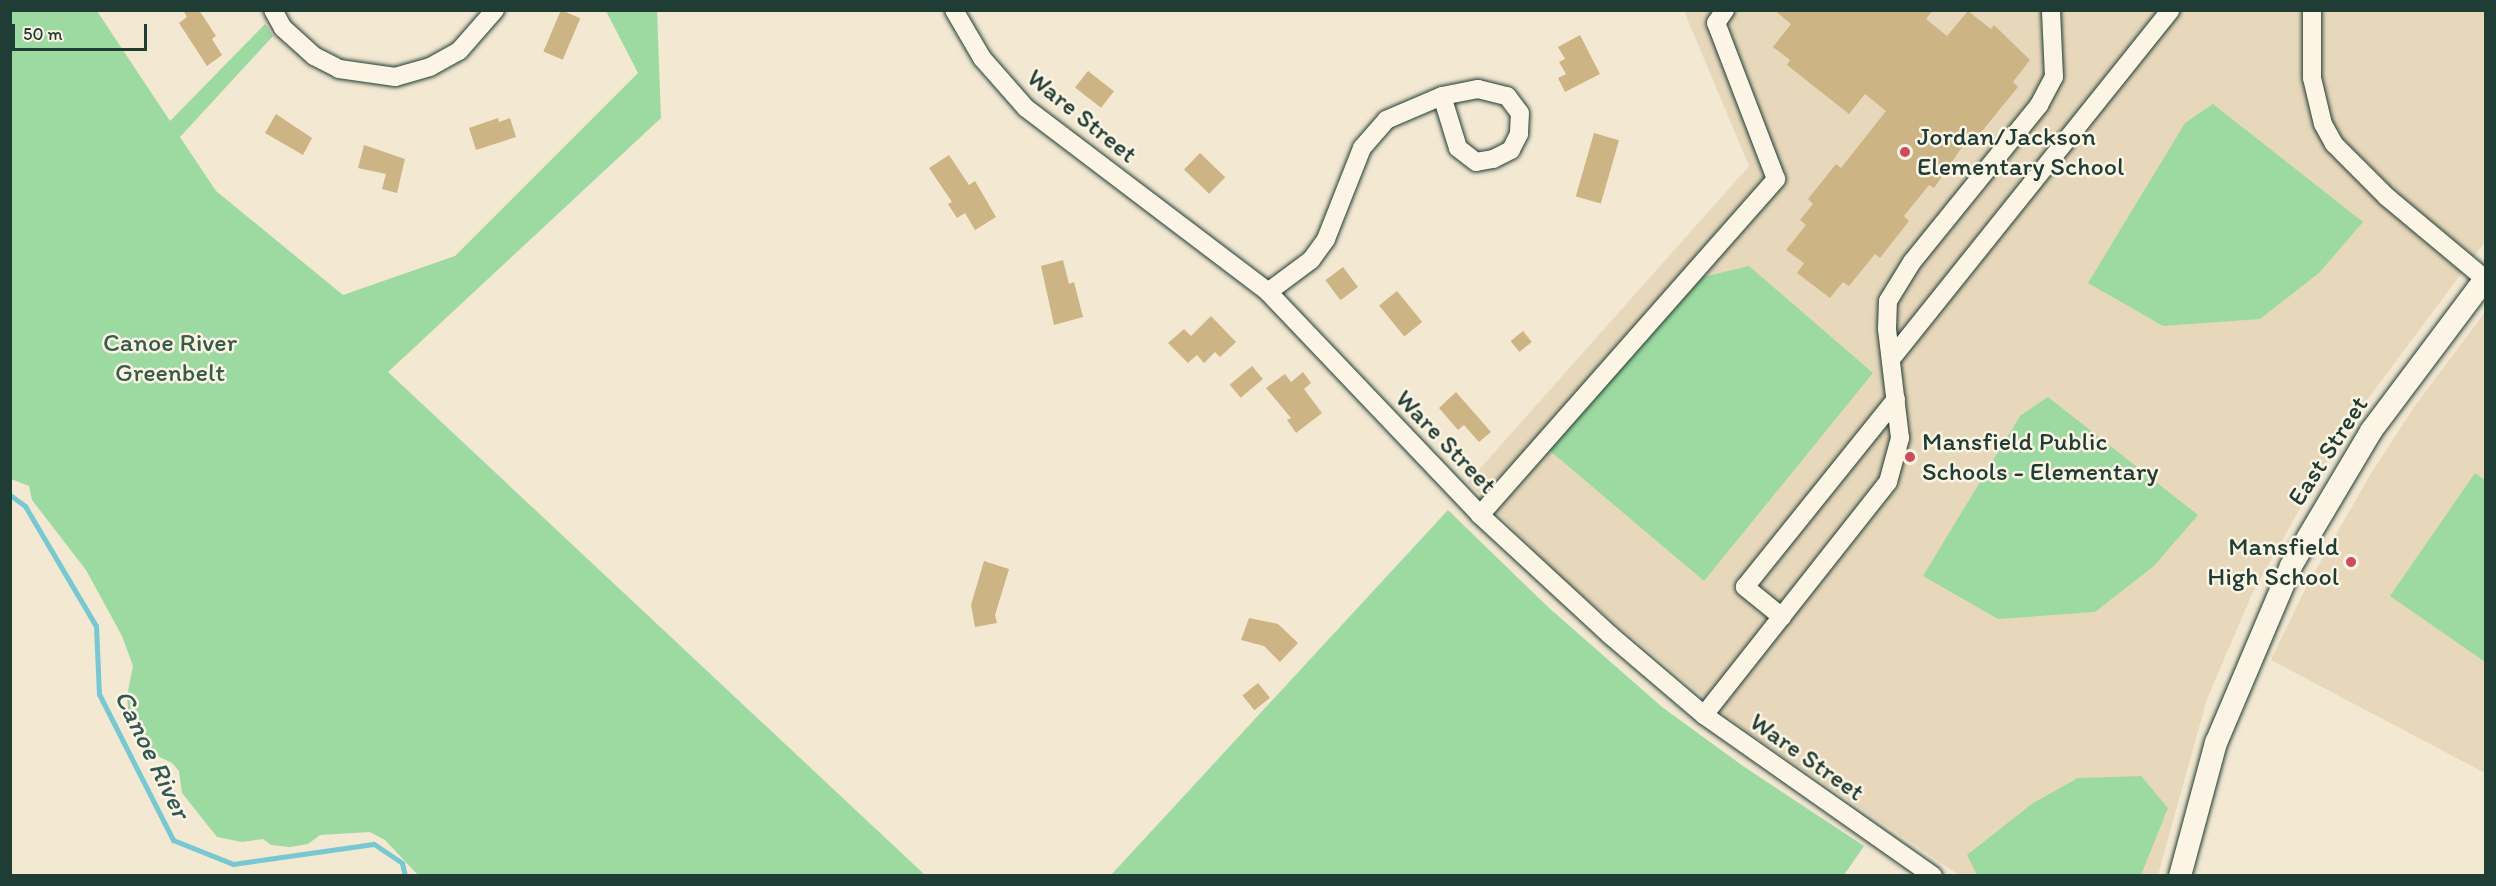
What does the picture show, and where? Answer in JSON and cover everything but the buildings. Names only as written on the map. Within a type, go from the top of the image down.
[{"type":"main road","name":"East Street","points":[[2180,876],[2216,743],[2291,566],[2371,431],[2485,278]]},
{"type":"street","points":[[273,10],[283,28],[314,56],[339,69],[394,77],[430,67],[459,51],[495,10]]},
{"type":"street","name":"Ware Street","points":[[954,10],[982,58],[1026,108],[1268,292],[1480,514],[1610,635],[1704,715],[1933,876]]},
{"type":"street","points":[[1480,514],[1776,179],[1716,23],[1725,10]]},
{"type":"street","points":[[1704,715],[1888,483],[1900,438],[1891,359],[1888,301],[1912,262],[2039,105],[2054,77],[2051,10]]},
{"type":"street","points":[[1891,359],[2171,10]]},
{"type":"street","points":[[2312,10],[2312,78],[2323,124],[2334,144],[2387,197],[2485,278]]},
{"type":"street","points":[[1268,292],[1311,260],[1326,239],[1362,148],[1386,120],[1442,96],[1478,89],[1507,96],[1520,113],[1519,134],[1511,150],[1493,159],[1476,162],[1458,148],[1442,96]]},
{"type":"street","points":[[1782,617],[1745,587],[1896,399]]},
{"type":"shaded area","name":"Mansfield Public Schools - Elementary","points":[[1684,11],[2485,11],[2485,242],[2344,431],[2253,592],[2207,699],[2158,875],[1959,875],[1738,725],[1560,577],[1468,482],[1749,166]]},
{"type":"shaded area","points":[[2485,312],[2485,773],[2271,660],[2306,587],[2370,475],[2414,407]]},
{"type":"green space","name":"Canoe River Greenbelt","points":[[11,10],[97,11],[170,121],[265,24],[273,36],[180,137],[216,191],[343,295],[455,256],[638,73],[606,11],[657,11],[661,118],[388,372],[925,875],[418,875],[385,840],[370,832],[320,835],[308,844],[290,847],[271,845],[263,839],[242,842],[217,837],[182,793],[179,771],[172,763],[139,747],[129,722],[127,696],[133,666],[122,636],[86,570],[32,500],[29,486],[11,479]]},
{"type":"green space","points":[[2213,104],[2363,222],[2319,273],[2260,319],[2163,326],[2088,283],[2185,123]]},
{"type":"green space","points":[[1749,266],[1873,373],[1704,581],[1549,450],[1703,277]]},
{"type":"green space","points":[[2048,397],[2198,515],[2154,566],[2095,612],[1998,619],[1923,576],[2020,416]]},
{"type":"green space","points":[[2475,473],[2485,480],[2485,662],[2390,596]]},
{"type":"green space","points":[[1448,510],[1548,607],[1662,707],[1743,766],[1864,846],[1844,875],[1111,875]]},
{"type":"green space","points":[[2141,776],[2168,808],[2141,875],[1977,875],[1967,855],[2033,803],[2078,778]]},
{"type":"waterway","name":"Canoe River","points":[[10,495],[25,506],[96,626],[99,694],[173,840],[233,864],[374,844],[402,863],[405,876]]},
{"type":"place","name":"Jordan/Jackson Elementary School","points":[[1905,152]]},
{"type":"place","name":"Mansfield Public Schools - Elementary","points":[[1910,457]]},
{"type":"place","name":"Mansfield High School","points":[[2351,562]]}]
